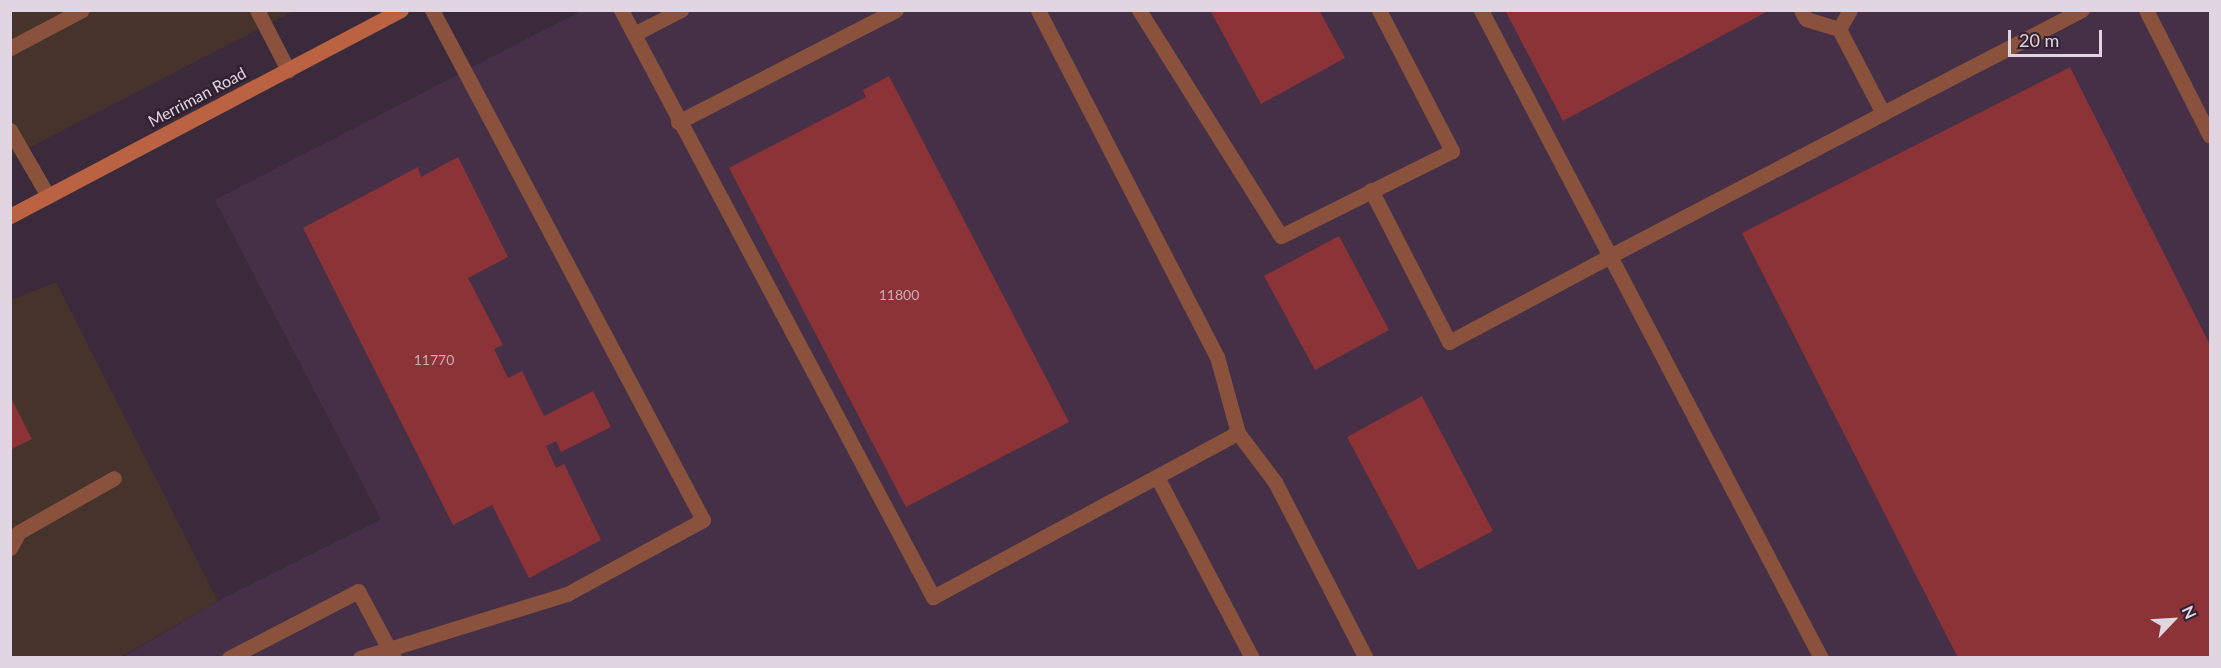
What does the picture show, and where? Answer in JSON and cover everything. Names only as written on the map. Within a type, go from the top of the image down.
[{"type":"main road","name":"Merriman Road","points":[[10,216],[401,10]]},
{"type":"lane","points":[[10,48],[82,10]]},
{"type":"lane","points":[[257,10],[288,70]]},
{"type":"lane","points":[[360,657],[391,652],[567,594],[703,520],[432,10]]},
{"type":"lane","points":[[621,10],[678,122],[933,597],[1238,433]]},
{"type":"lane","points":[[634,34],[681,10]]},
{"type":"lane","points":[[1038,10],[1217,357],[1238,433],[1275,482],[1366,657]]},
{"type":"lane","points":[[1138,10],[1281,236],[1452,151],[1379,10]]},
{"type":"lane","points":[[1481,10],[1821,657]]},
{"type":"lane","points":[[1801,10],[1806,19],[1839,29],[1883,113]]},
{"type":"lane","points":[[1839,29],[1850,10]]},
{"type":"lane","points":[[1371,190],[1449,342],[2082,10]]},
{"type":"lane","points":[[2146,10],[2211,136]]},
{"type":"lane","points":[[678,122],[895,11]]},
{"type":"lane","points":[[10,130],[48,196]]},
{"type":"lane","points":[[1157,477],[1252,657]]},
{"type":"lane","points":[[10,548],[19,532],[114,478]]},
{"type":"lane","points":[[229,657],[358,591],[391,652]]},
{"type":"shaded area","points":[[11,11],[294,11],[11,157]]},
{"type":"shaded area","points":[[581,11],[2210,11],[2210,657],[121,658],[218,601],[381,519],[215,200]]},
{"type":"shaded area","points":[[56,282],[218,601],[121,657],[11,658],[11,300]]},
{"type":"building","points":[[1210,10],[1319,10],[1345,58],[1261,104]]},
{"type":"building","points":[[1505,10],[1770,10],[1563,121]]},
{"type":"building","points":[[2070,67],[2210,345],[2210,658],[1958,658],[1742,233]]},
{"type":"building","points":[[889,76],[1069,422],[906,507],[729,168],[866,97],[863,90]]},
{"type":"building","points":[[458,157],[508,257],[468,278],[503,345],[494,349],[508,378],[522,371],[544,416],[593,391],[611,427],[561,452],[556,441],[546,446],[556,468],[564,464],[601,540],[529,578],[492,505],[453,525],[303,228],[418,167],[421,177]]},
{"type":"building","points":[[1339,236],[1389,330],[1315,370],[1264,276]]},
{"type":"building","points":[[10,396],[32,439],[10,450]]},
{"type":"building","points":[[1422,396],[1493,531],[1418,570],[1347,437]]}]
